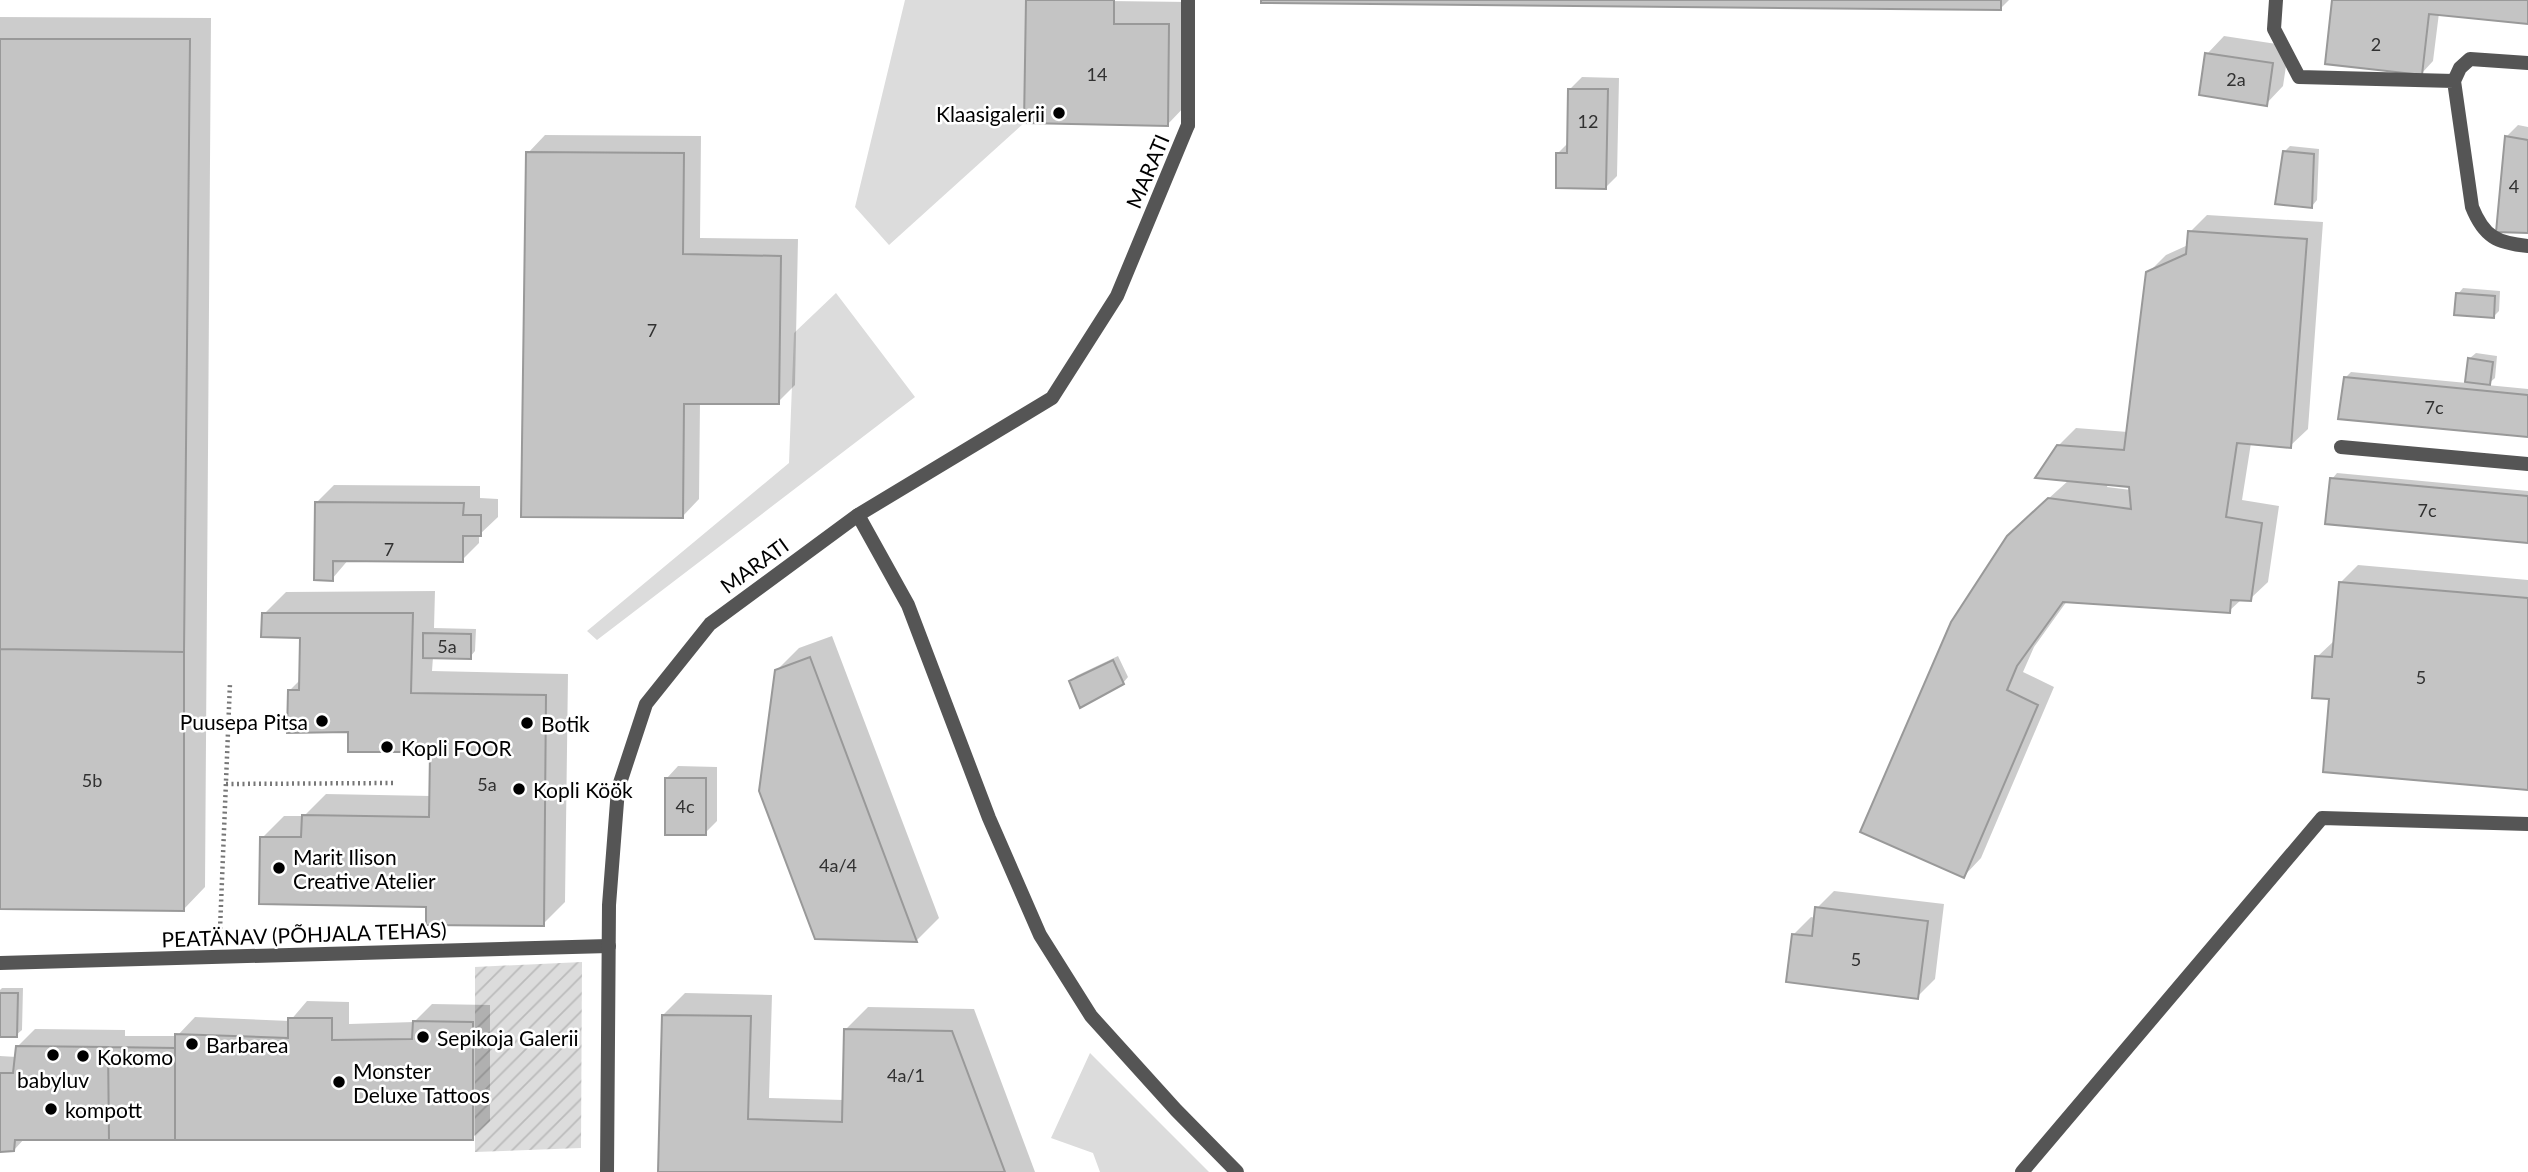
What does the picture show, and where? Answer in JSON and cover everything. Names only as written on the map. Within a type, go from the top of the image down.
[{"type":"street","name":"MARATI","points":[[607,1172],[609,905],[618,789],[646,704],[710,624],[858,515],[1052,398],[1117,296],[1188,125],[1188,0]]},
{"type":"street","points":[[2276,0],[2274,29],[2299,78],[2454,81]]},
{"type":"street","points":[[2528,63],[2470,59],[2460,68],[2454,81],[2472,207],[2478,222],[2490,236],[2506,244],[2528,246]]},
{"type":"street","points":[[2342,447],[2528,464]]},
{"type":"street","points":[[858,515],[908,605],[989,818],[1040,935],[1091,1016],[1176,1110],[1237,1172]]},
{"type":"street","points":[[2022,1172],[2322,818],[2528,824]]},
{"type":"street","name":"PEATÄNAV (PÕHJALA TEHAS)","points":[[0,963],[609,946]]},
{"type":"path","points":[[219,957],[229,683]]},
{"type":"path","points":[[226,784],[393,783]]},
{"type":"shaded area","points":[[905,0],[1026,0],[1024,123],[889,245],[855,207]]},
{"type":"shaded area","points":[[836,293],[915,397],[597,640],[587,631],[789,463],[794,333]]},
{"type":"shaded area","points":[[582,962],[581,1148],[475,1152],[475,967]]},
{"type":"shaded area","points":[[1090,1053],[1209,1172],[1100,1172],[1093,1153],[1051,1138]]},
{"type":"building","points":[[1026,0],[1114,0],[1114,24],[1169,24],[1168,126],[1024,123]]},
{"type":"building","points":[[1261,0],[2001,0],[2001,10],[1261,3]]},
{"type":"building","points":[[2332,0],[2528,0],[2528,24],[2429,14],[2422,75],[2325,64]]},
{"type":"building","points":[[0,39],[190,39],[184,652],[0,649]]},
{"type":"building","points":[[2205,53],[2273,63],[2267,106],[2199,95]]},
{"type":"building","points":[[1568,89],[1608,89],[1606,189],[1556,188],[1556,153],[1567,153]]},
{"type":"building","points":[[2505,136],[2528,140],[2528,233],[2496,232]]},
{"type":"building","points":[[2283,151],[2314,154],[2312,208],[2275,204]]},
{"type":"building","points":[[526,152],[684,153],[683,254],[781,256],[779,404],[684,404],[683,518],[521,517]]},
{"type":"building","points":[[2188,231],[2307,239],[2291,448],[2237,443],[2226,517],[2262,523],[2251,601],[2231,600],[2230,613],[2063,602],[2017,666],[2007,690],[2038,705],[1964,878],[1860,832],[1951,622],[2007,536],[2048,498],[2131,509],[2129,487],[2035,478],[2057,445],[2124,450],[2146,272],[2186,254]]},
{"type":"building","points":[[2456,293],[2495,296],[2494,318],[2454,315]]},
{"type":"building","points":[[2468,358],[2493,362],[2490,385],[2465,382]]},
{"type":"building","points":[[2344,377],[2528,395],[2528,437],[2338,419]]},
{"type":"building","points":[[2330,478],[2528,496],[2528,543],[2325,524]]},
{"type":"building","points":[[315,502],[464,503],[463,515],[481,515],[481,536],[463,536],[463,562],[333,561],[333,581],[314,580]]},
{"type":"building","points":[[2339,582],[2528,598],[2528,790],[2323,772],[2329,699],[2312,698],[2315,656],[2332,657]]},
{"type":"building","points":[[262,613],[413,613],[411,693],[546,695],[544,926],[426,925],[426,907],[259,904],[260,837],[301,837],[302,815],[429,817],[430,752],[348,752],[348,732],[287,733],[288,690],[299,690],[300,638],[261,637]]},
{"type":"building","points":[[423,633],[471,634],[471,659],[423,658]]},
{"type":"building","points":[[0,649],[184,652],[184,911],[0,909]]},
{"type":"building","points":[[810,657],[917,942],[815,939],[759,791],[775,670]]},
{"type":"building","points":[[1113,660],[1124,684],[1080,708],[1069,681]]},
{"type":"building","points":[[665,778],[706,778],[706,835],[665,835]]},
{"type":"building","points":[[1815,907],[1928,921],[1918,999],[1786,982],[1792,934],[1812,936]]},
{"type":"building","points":[[0,993],[18,993],[17,1037],[0,1037]]},
{"type":"building","points":[[662,1015],[751,1016],[748,1119],[842,1122],[844,1029],[952,1031],[1005,1172],[658,1172]]},
{"type":"building","points":[[288,1018],[332,1018],[332,1040],[412,1039],[413,1021],[473,1022],[473,1140],[175,1140],[175,1034],[288,1038]]},
{"type":"building","points":[[16,1046],[108,1047],[109,1140],[15,1140],[14,1151],[0,1152],[0,1073],[13,1073]]},
{"type":"building","points":[[108,1047],[175,1048],[175,1140],[109,1140]]},
{"type":"place","name":"Klaasigalerii","points":[[1059,113]]},
{"type":"place","name":"Puusepa Pitsa","points":[[322,721]]},
{"type":"place","name":"Botik","points":[[527,723]]},
{"type":"place","name":"Kopli FOOR","points":[[387,747]]},
{"type":"place","name":"Kopli Köök","points":[[519,789]]},
{"type":"place","name":"Marit Ilison Creative Atelier","points":[[279,868]]},
{"type":"place","name":"Sepikoja Galerii","points":[[423,1037]]},
{"type":"place","name":"Barbarea","points":[[192,1044]]},
{"type":"place","name":"babyluv","points":[[53,1055]]},
{"type":"place","name":"Kokomo","points":[[83,1056]]},
{"type":"place","name":"Monster Deluxe Tattoos","points":[[339,1082]]},
{"type":"place","name":"kompott","points":[[51,1109]]}]
